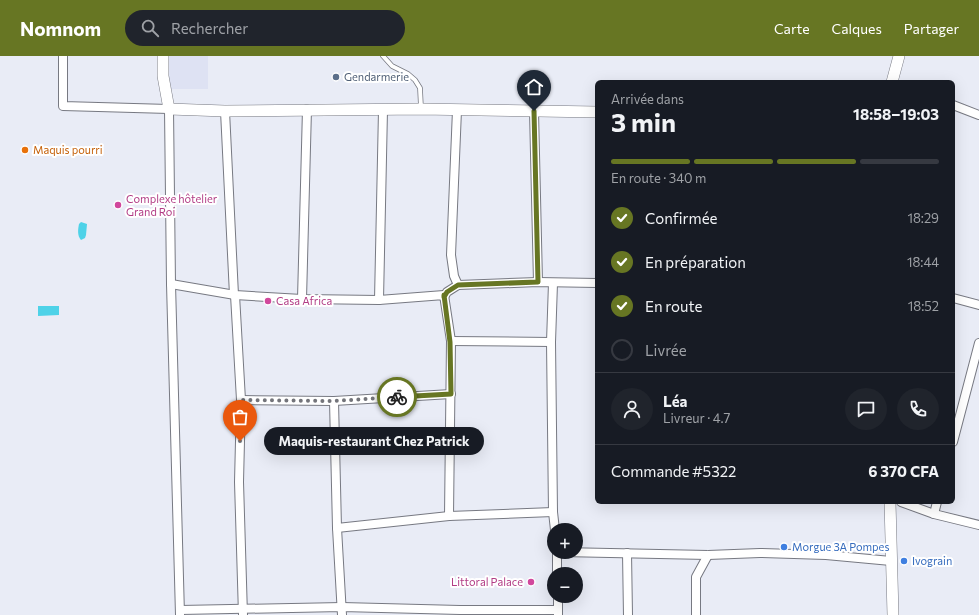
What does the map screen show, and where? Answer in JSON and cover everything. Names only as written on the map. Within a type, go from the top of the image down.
[{"type":"street","points":[[63,56],[63,106],[225,111],[421,109],[595,112]]},
{"type":"street","points":[[163,56],[162,76],[169,109],[171,284],[180,613],[342,611],[558,612]]},
{"type":"street","points":[[893,80],[899,56]]},
{"type":"street","points":[[955,106],[979,115]]},
{"type":"street","points":[[302,299],[307,109]]},
{"type":"street","points":[[379,300],[383,110]]},
{"type":"street","points":[[457,110],[451,255],[454,276],[458,285]]},
{"type":"street","points":[[225,111],[241,400],[239,482],[243,612]]},
{"type":"street","points":[[534,111],[538,282]]},
{"type":"street","points":[[171,284],[234,295],[302,299],[379,300],[444,295],[444,297],[447,292],[458,285],[538,282],[595,283]]},
{"type":"street","points":[[553,283],[551,342],[554,523]]},
{"type":"street","points":[[444,295],[450,342],[451,394],[449,516]]},
{"type":"street","points":[[955,299],[979,305]]},
{"type":"street","points":[[450,342],[551,342]]},
{"type":"street","points":[[955,434],[979,343]]},
{"type":"street","points":[[241,400],[334,401],[451,394]]},
{"type":"street","points":[[334,401],[337,528],[342,611]]},
{"type":"street","points":[[890,504],[893,615]]},
{"type":"street","points":[[906,504],[934,514],[979,525]]},
{"type":"street","points":[[934,514],[936,504]]},
{"type":"street","points":[[337,528],[449,516],[553,512]]},
{"type":"street","points":[[583,552],[708,555],[760,553],[826,555],[891,561]]},
{"type":"street","points":[[627,553],[628,615]]},
{"type":"street","points":[[696,615],[696,577],[708,555]]},
{"type":"lane","points":[[383,56],[392,66],[408,74],[415,80],[420,88],[421,109]]},
{"type":"shaded area","points":[[167,56],[208,56],[208,89],[167,89]]},
{"type":"water","points":[[81,222],[87,224],[85,238],[81,240],[78,232],[79,224]]},
{"type":"water","points":[[38,306],[59,306],[59,315],[38,316]]},
{"type":"way so far","points":[[240,441],[241,400],[334,401],[397,397]]},
{"type":"place","name":"Gendarmerie","points":[[336,77]]},
{"type":"place","name":"Maquis pourri","points":[[25,150]]},
{"type":"place","name":"Complexe hôtelier Grand Roi","points":[[118,205]]},
{"type":"place","name":"Casa Africa","points":[[268,301]]},
{"type":"place","name":"Maquis-restaurant Chez Patrick","points":[[240,441]]},
{"type":"place","name":"Morgue 3A Pompes","points":[[784,547]]},
{"type":"place","name":"Ivograin","points":[[904,561]]},
{"type":"place","name":"Littoral Palace","points":[[531,582]]},
{"type":"route","points":[[397,397],[451,394],[450,342],[444,295],[444,297],[447,292],[451,288],[458,285],[538,282],[534,111]]}]
